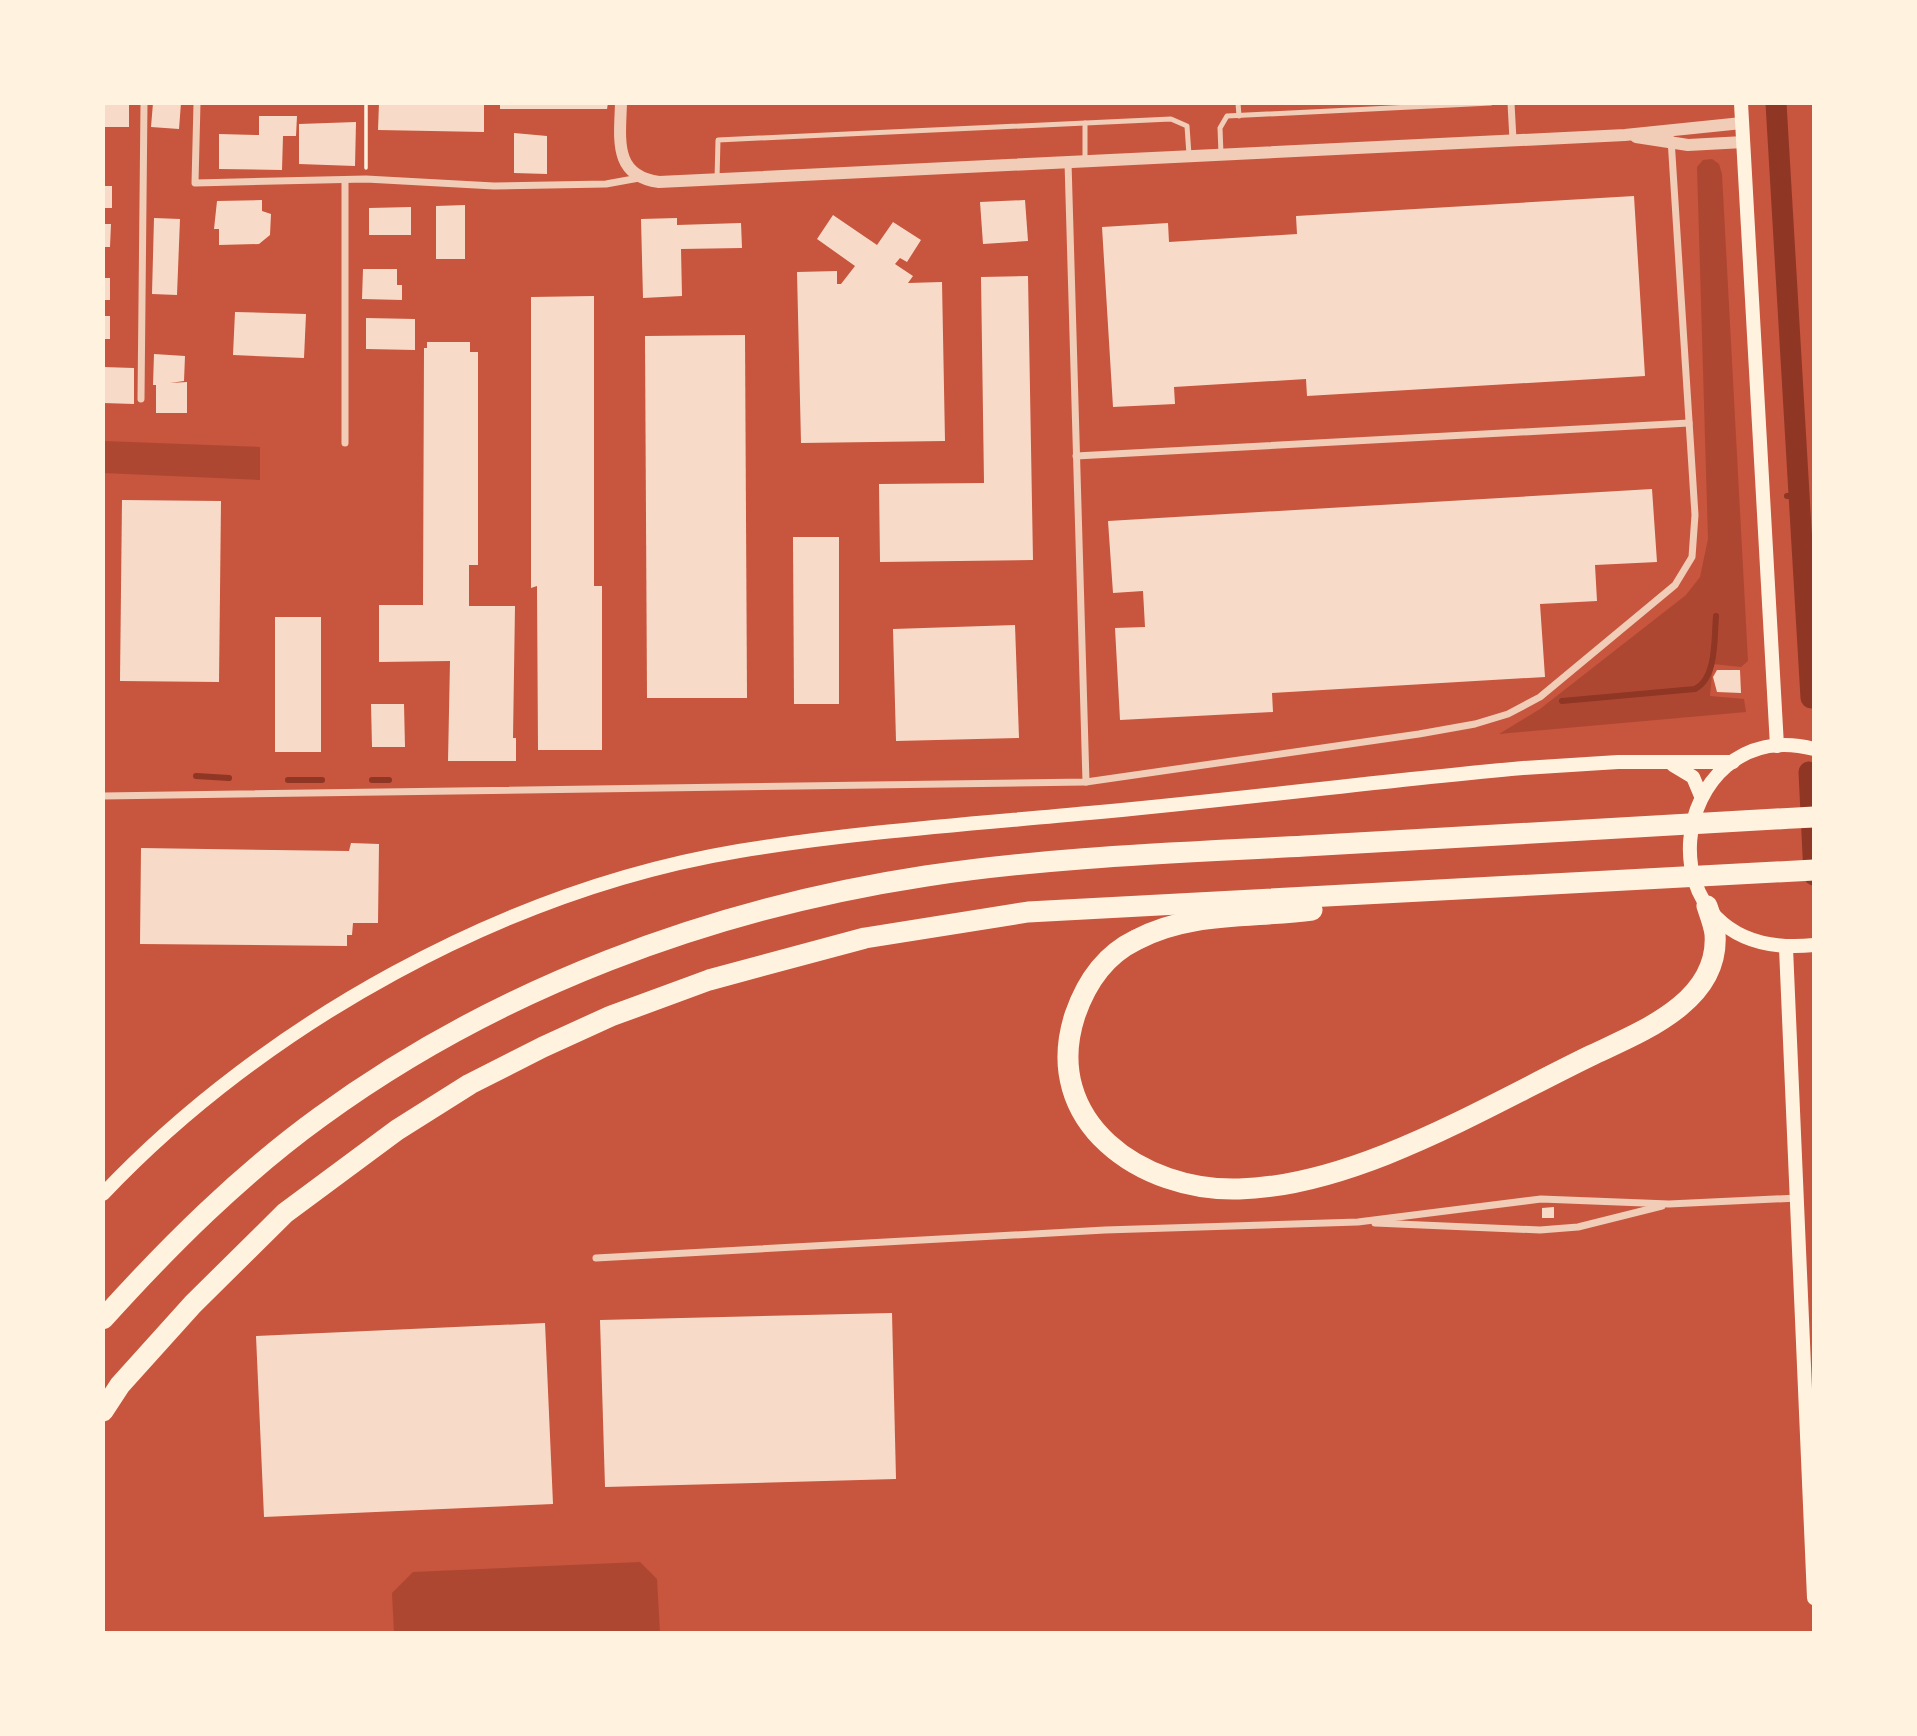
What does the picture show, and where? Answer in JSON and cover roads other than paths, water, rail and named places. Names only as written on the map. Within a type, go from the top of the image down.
[{"type":"highway","points":[[103,1319],[175,1242],[262,1162],[321,1116],[430,1046],[494,1012],[554,983],[698,928],[805,900],[925,877],[1068,859],[1814,817]]},
{"type":"highway","points":[[103,1411],[120,1385],[193,1304],[285,1213],[397,1130],[470,1084],[611,1016],[709,980],[865,938],[1028,912],[1814,870]]},
{"type":"highway","points":[[1471,889],[1297,912],[1215,918],[1178,924],[1137,939],[1112,956],[1091,980],[1072,1026],[1068,1063],[1070,1081],[1081,1113],[1110,1145],[1136,1164],[1155,1174],[1189,1185],[1239,1189],[1294,1184],[1343,1171],[1635,1035],[1673,1013],[1701,982],[1710,965],[1715,936],[1707,906]]},
{"type":"main road","points":[[1741,103],[1777,746]]},
{"type":"main road","points":[[1814,749],[1777,746],[1754,752],[1733,762],[1715,778],[1701,796],[1691,823],[1688,851],[1693,880],[1707,906],[1729,928],[1756,942],[1786,948],[1814,945]]},
{"type":"main road","points":[[103,1194],[212,1094],[320,1016],[440,950],[546,905],[642,873],[737,852],[906,829],[1523,768],[1618,761],[1733,762]]},
{"type":"main road","points":[[1661,762],[1676,765],[1693,777],[1701,796]]},
{"type":"main road","points":[[1786,948],[1814,1598]]},
{"type":"street","points":[[141,400],[144,103]]},
{"type":"street","points":[[197,103],[195,183],[366,179],[494,186],[606,184],[639,178],[659,182],[1625,135],[1671,128],[1742,123]]},
{"type":"street","points":[[621,103],[622,155],[639,178]]},
{"type":"street","points":[[1511,103],[1513,140]]},
{"type":"street","points":[[103,796],[1086,782],[1475,724],[1508,714],[1540,697],[1675,585],[1685,573],[1692,557],[1695,516],[1671,128]]},
{"type":"street","points":[[1625,135],[1671,144],[1744,142]]},
{"type":"street","points":[[1068,162],[1086,782]]},
{"type":"street","points":[[345,180],[345,443]]},
{"type":"street","points":[[1076,456],[1689,423]]},
{"type":"street","points":[[1358,1223],[1541,1199],[1669,1204],[1798,1198]]},
{"type":"street","points":[[596,1258],[1105,1230],[1358,1223],[1540,1230],[1578,1227],[1669,1204]]},
{"type":"lane","points":[[1238,103],[1239,116]]},
{"type":"lane","points":[[1221,154],[1220,128],[1223,120],[1239,116],[1378,106],[1490,103]]},
{"type":"lane","points":[[717,179],[718,140],[1171,119],[1187,126],[1189,156]]},
{"type":"lane","points":[[1084,123],[1085,161]]},
{"type":"waterway","points":[[1776,103],[1811,698]]},
{"type":"waterway","points":[[1787,496],[1798,495]]},
{"type":"waterway","points":[[1562,701],[1695,689],[1702,684],[1711,667],[1716,616]]},
{"type":"waterway","points":[[1809,772],[1814,875]]},
{"type":"waterway","points":[[196,776],[229,778]]},
{"type":"waterway","points":[[288,780],[322,780]]},
{"type":"waterway","points":[[372,780],[389,780]]}]
